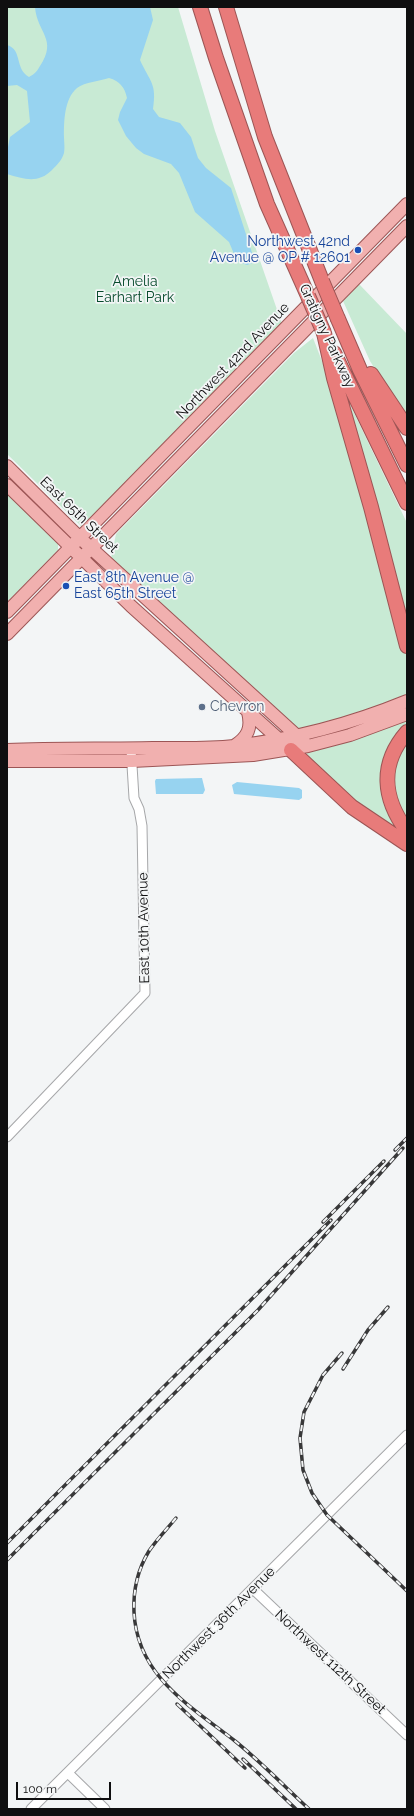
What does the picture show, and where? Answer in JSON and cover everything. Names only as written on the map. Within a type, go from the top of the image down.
[{"type":"highway","name":"Gratigny Parkway","points":[[200,7],[216,58],[267,204],[324,333],[407,503]]},
{"type":"highway","name":"Gratigny Parkway","points":[[226,7],[265,137],[322,282],[360,370],[407,465]]},
{"type":"highway","points":[[338,319],[392,407],[407,428]]},
{"type":"highway","points":[[324,333],[334,378],[357,456],[407,646]]},
{"type":"highway","points":[[407,732],[391,756],[386,780],[396,817],[407,831]]},
{"type":"highway","points":[[291,750],[352,807],[407,844]]},
{"type":"main road","name":"Northwest 42nd Avenue","points":[[7,612],[405,211]]},
{"type":"main road","name":"Northwest 42nd Avenue","points":[[7,634],[407,226]]},
{"type":"main road","name":"East 65th Street","points":[[7,466],[80,538],[308,746]]},
{"type":"main road","name":"East 65th Street","points":[[7,485],[142,617],[291,750]]},
{"type":"main road","points":[[7,761],[132,755],[234,746],[298,736],[353,722],[407,701]]},
{"type":"main road","points":[[234,746],[244,738],[250,730],[248,712]]},
{"type":"main road","points":[[7,750],[219,758],[291,750],[350,735],[407,714]]},
{"type":"street","name":"East 10th Avenue","points":[[7,1137],[145,993],[142,826],[139,809],[134,798],[132,755]]},
{"type":"street","name":"Northwest 36th Avenue","points":[[31,1809],[407,1436]]},
{"type":"street","points":[[400,1443],[407,1450]]},
{"type":"street","name":"Northwest 112th Street","points":[[253,1589],[407,1735]]},
{"type":"street","points":[[68,1773],[105,1809]]},
{"type":"green space","name":"Amelia Earhart Park","points":[[7,7],[178,7],[215,131],[282,324],[83,528],[7,454]]},
{"type":"green space","points":[[359,284],[407,334],[407,420],[370,361],[343,301]]},
{"type":"green space","points":[[313,338],[334,392],[358,473],[407,656],[407,697],[370,712],[300,730],[111,558],[116,534],[294,353]]},
{"type":"green space","points":[[343,390],[407,523],[407,632]]},
{"type":"green space","points":[[7,493],[58,543],[58,550],[7,602]]},
{"type":"green space","points":[[407,717],[407,727],[387,761],[404,834],[367,813],[307,757],[307,751]]},
{"type":"green space","points":[[407,737],[407,825],[392,792],[396,756]]},
{"type":"water","points":[[35,7],[150,7],[153,20],[140,60],[152,83],[154,93],[153,109],[159,117],[180,123],[191,137],[198,158],[206,168],[231,188],[255,262],[247,265],[237,261],[229,242],[195,212],[179,173],[171,164],[144,154],[136,148],[126,136],[118,120],[127,98],[121,85],[113,79],[109,78],[84,84],[77,88],[69,98],[64,125],[64,153],[61,160],[52,170],[36,179],[25,179],[7,174],[7,152],[10,137],[30,122],[27,91],[17,85],[7,86],[7,45],[12,47],[15,51],[21,69],[24,73],[29,77],[33,75],[45,57],[47,49],[47,42],[39,23]]},
{"type":"water","points":[[202,778],[205,790],[203,794],[156,794],[156,779]]},
{"type":"water","points":[[237,782],[299,788],[302,790],[302,798],[299,800],[234,794],[232,785]]},
{"type":"railway","points":[[395,1150],[407,1138]]},
{"type":"railway","points":[[7,1560],[258,1310],[403,1148]]},
{"type":"railway","points":[[323,1222],[384,1161]]},
{"type":"railway","points":[[7,1543],[331,1220]]},
{"type":"railway","points":[[343,1369],[368,1330],[388,1307]]},
{"type":"railway","points":[[342,1353],[323,1375],[304,1412],[300,1438],[303,1470],[312,1493],[327,1515],[407,1591]]},
{"type":"railway","points":[[176,1518],[149,1551],[137,1580],[134,1596],[134,1612],[137,1634],[145,1654],[155,1672],[184,1702],[245,1749],[309,1809]]},
{"type":"railway","points":[[177,1704],[245,1768]]},
{"type":"railway","points":[[243,1759],[296,1809]]},
{"type":"place","name":"Northwest 42nd Avenue @ OP # 12601","points":[[358,250]]},
{"type":"place","name":"East 8th Avenue @ East 65th Street","points":[[66,586]]},
{"type":"place","name":"Chevron","points":[[202,707]]}]
